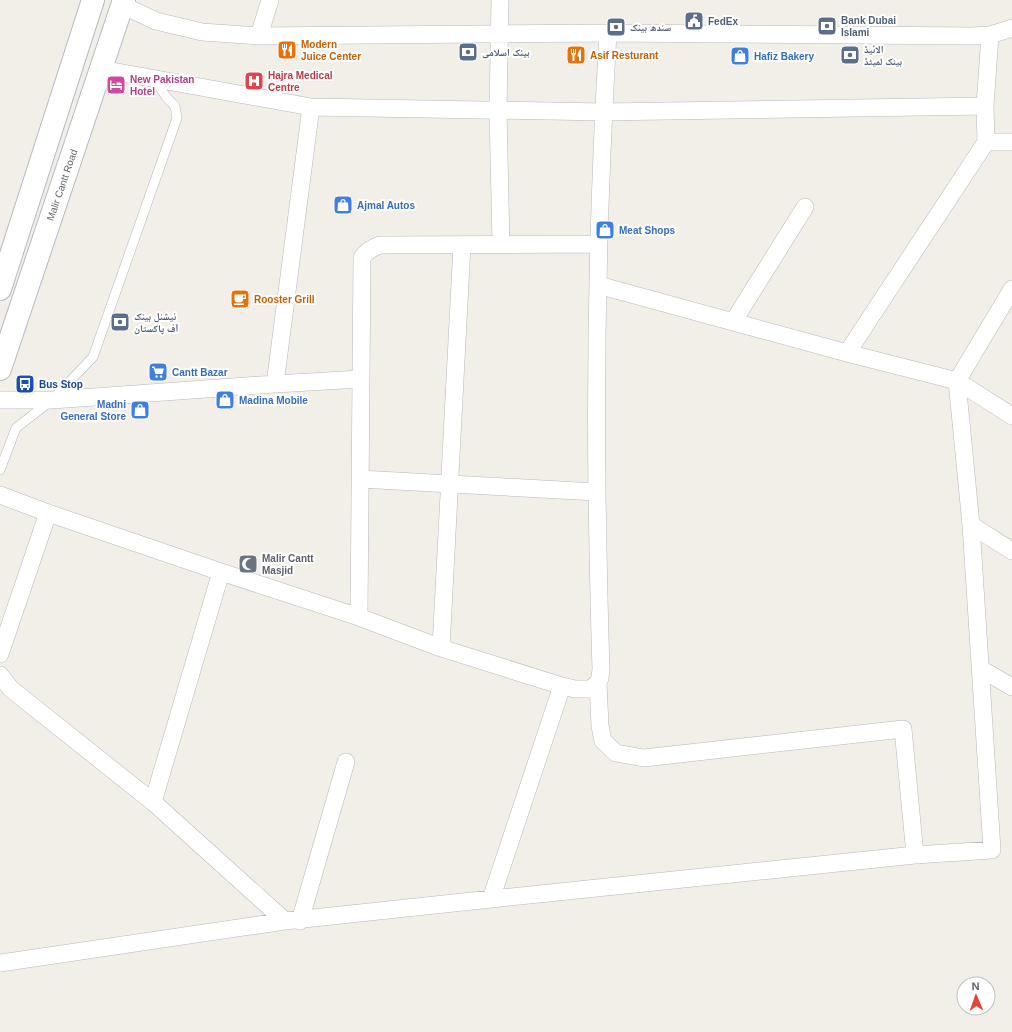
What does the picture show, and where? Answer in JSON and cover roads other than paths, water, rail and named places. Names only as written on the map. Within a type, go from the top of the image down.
[{"type":"main road","points":[[0,289],[93,0]]},
{"type":"main road","name":"Malir Cantt Road","points":[[0,370],[123,3]]},
{"type":"street","points":[[259,36],[270,0]]},
{"type":"street","points":[[500,0],[498,110],[501,244]]},
{"type":"street","points":[[123,3],[156,21],[221,34],[259,36],[608,33],[972,36],[990,35],[1012,28]]},
{"type":"street","points":[[608,33],[603,112],[598,285],[597,492],[601,669],[598,683],[599,714],[603,741],[616,753],[644,758],[903,729],[915,855]]},
{"type":"street","points":[[847,353],[986,142],[985,106],[990,35]]},
{"type":"street","points":[[101,69],[311,107],[603,112],[985,106]]},
{"type":"street","points":[[275,384],[311,107]]},
{"type":"street","points":[[986,142],[1012,142]]},
{"type":"street","points":[[733,322],[805,208]]},
{"type":"street","points":[[359,617],[362,258],[365,253],[380,245],[599,244]]},
{"type":"street","points":[[441,648],[462,245]]},
{"type":"street","points":[[598,285],[847,353],[957,381],[1012,416]]},
{"type":"street","points":[[0,963],[292,921],[491,898],[915,855],[992,850],[971,525],[957,381],[1012,289]]},
{"type":"street","points":[[0,400],[52,400],[361,379]]},
{"type":"street","points":[[360,479],[597,492]]},
{"type":"street","points":[[0,495],[48,513],[221,572],[359,617],[441,648],[562,686],[584,690],[590,689],[598,683]]},
{"type":"street","points":[[0,654],[48,513]]},
{"type":"street","points":[[971,525],[1012,551]]},
{"type":"street","points":[[153,802],[221,572]]},
{"type":"street","points":[[981,669],[1012,687]]},
{"type":"street","points":[[0,675],[6,690],[153,802],[292,921]]},
{"type":"street","points":[[491,898],[562,686]]},
{"type":"street","points":[[292,921],[346,762]]},
{"type":"lane","points":[[0,470],[16,428],[52,400],[93,357],[177,118],[175,106],[167,98],[153,78]]},
{"type":"place","name":"FedEx","points":[[694,21]]},
{"type":"place","name":"Bank Dubai Islami","points":[[827,26]]},
{"type":"place","name":"سندھ بینک","points":[[616,27]]},
{"type":"place","name":"Modern Juice Center","points":[[287,50]]},
{"type":"place","name":"بینک اسلامی","points":[[468,52]]},
{"type":"place","name":"Asif Resturant","points":[[576,55]]},
{"type":"place","name":"الائیڈ بینک لمیٹڈ","points":[[850,55]]},
{"type":"place","name":"Hafiz Bakery","points":[[740,56]]},
{"type":"place","name":"Hajra Medical Centre","points":[[254,81]]},
{"type":"place","name":"New Pakistan Hotel","points":[[116,85]]},
{"type":"place","name":"Ajmal Autos","points":[[343,205]]},
{"type":"place","name":"Meat Shops","points":[[605,230]]},
{"type":"place","name":"Rooster Grill","points":[[240,299]]},
{"type":"place","name":"نیشنل بینک آف پاکستان","points":[[120,322]]},
{"type":"place","name":"Cantt Bazar","points":[[158,372]]},
{"type":"place","name":"Bus Stop","points":[[25,384]]},
{"type":"place","name":"Madina Mobile","points":[[225,400]]},
{"type":"place","name":"Madni General Store","points":[[140,410]]},
{"type":"place","name":"Malir Cantt Masjid","points":[[248,564]]}]
